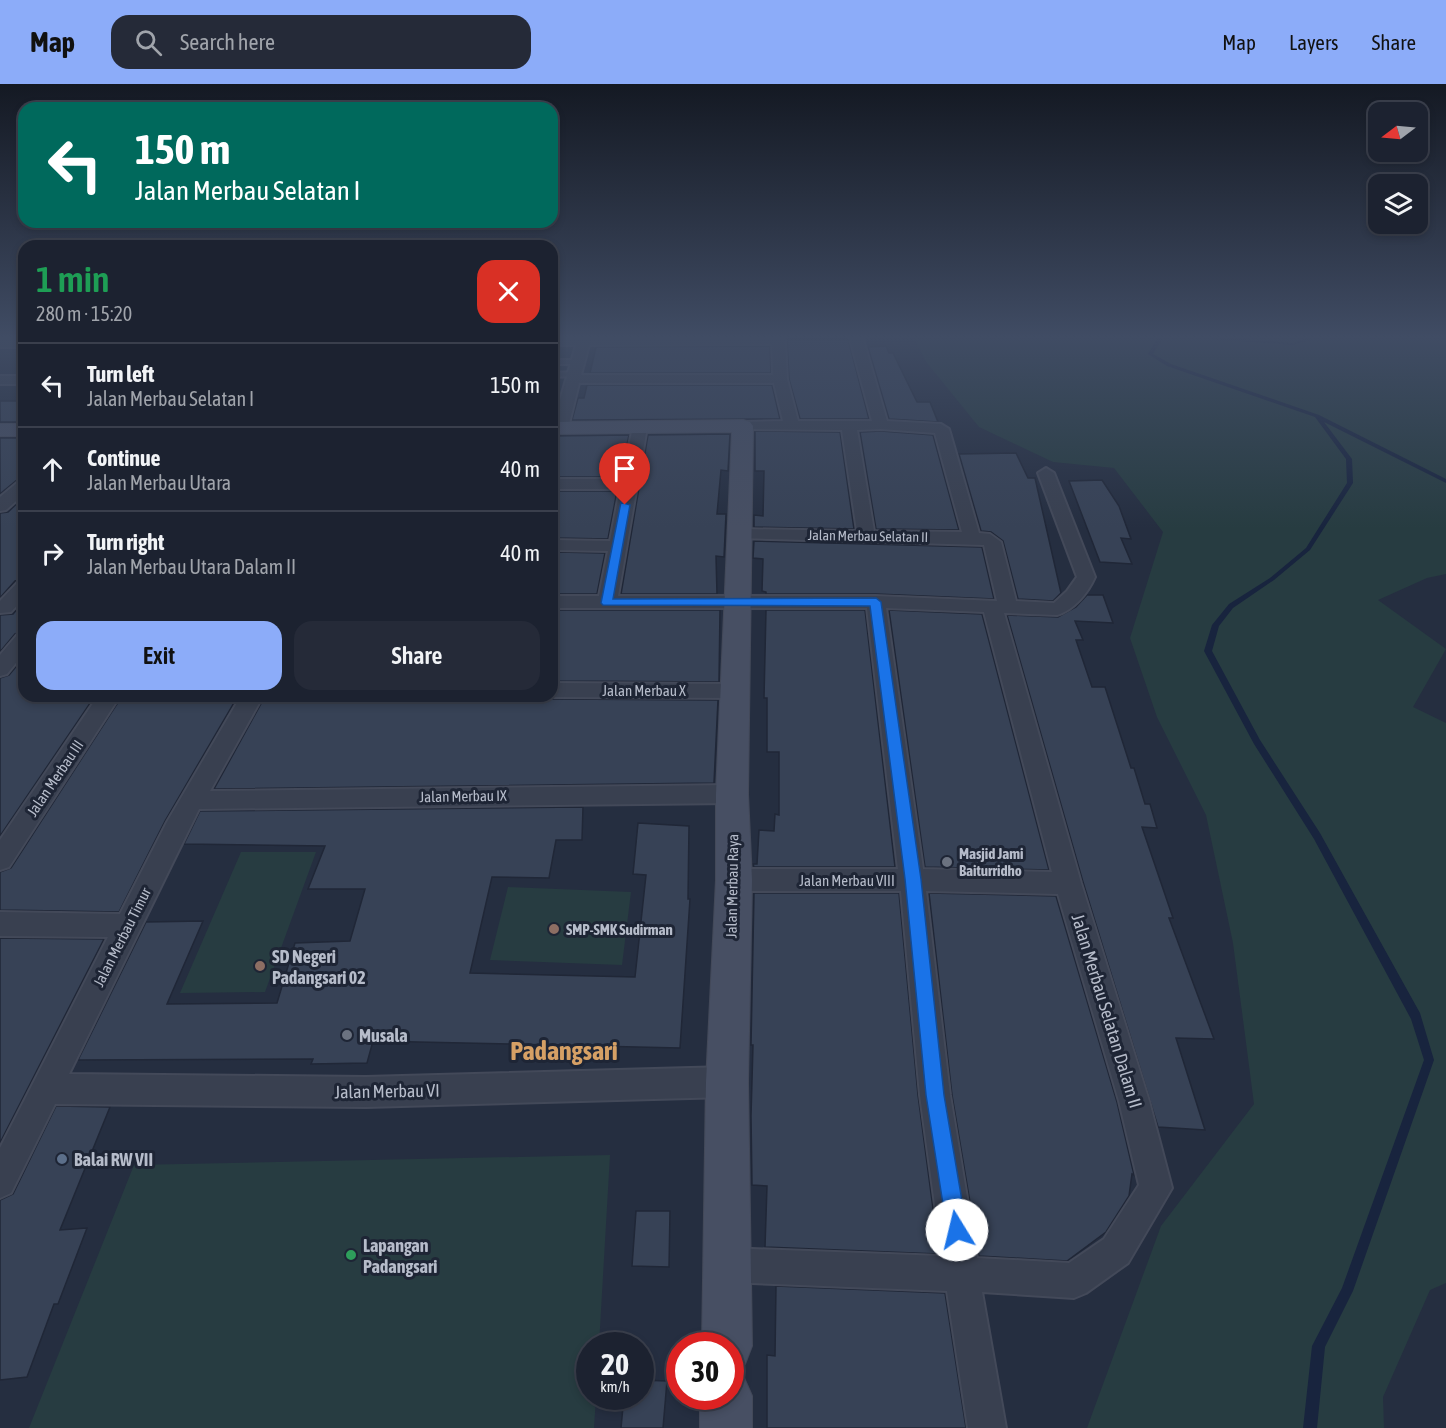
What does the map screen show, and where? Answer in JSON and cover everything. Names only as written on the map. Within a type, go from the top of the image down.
[{"type":"street","points":[[558,422],[565,402]]},
{"type":"street","points":[[786,402],[792,426]]},
{"type":"street","points":[[874,402],[881,425]]},
{"type":"street","points":[[849,425],[866,536]]},
{"type":"street","points":[[558,428],[881,425],[939,428],[944,432],[972,537]]},
{"type":"street","name":"Jalan Merbau Raya","points":[[727,1332],[727,1082],[734,880],[732,794],[737,691],[737,603],[743,426]]},
{"type":"street","points":[[607,603],[640,427]]},
{"type":"street","points":[[0,430],[18,430]]},
{"type":"street","points":[[558,602],[876,602],[1057,609],[1065,605],[1085,580],[1046,473]]},
{"type":"street","points":[[558,484],[629,484]]},
{"type":"street","points":[[0,506],[18,490]]},
{"type":"street","name":"Jalan Merbau Selatan II","points":[[741,534],[972,537],[984,538],[992,543]]},
{"type":"street","name":"Jalan Merbau Selatan Dalam II","points":[[727,1265],[962,1274],[1074,1281],[1116,1251],[1156,1188],[1134,1101],[1068,883],[1000,606],[992,543]]},
{"type":"street","points":[[558,545],[617,546]]},
{"type":"street","points":[[2,608],[18,593]]},
{"type":"street","points":[[876,602],[913,879],[935,1095],[987,1428]]},
{"type":"street","points":[[2,608],[18,608]]},
{"type":"street","points":[[0,669],[18,647]]},
{"type":"street","name":"Jalan Merbau X","points":[[558,690],[737,691]]},
{"type":"street","name":"Jalan Merbau III","points":[[0,860],[105,702]]},
{"type":"street","name":"Jalan Merbau Timur","points":[[0,1182],[193,800],[249,702]]},
{"type":"street","name":"Jalan Merbau IX","points":[[193,800],[732,794]]},
{"type":"street","name":"Jalan Merbau VIII","points":[[734,880],[913,879],[1068,883]]},
{"type":"street","points":[[0,924],[128,926]]},
{"type":"street","name":"Jalan Merbau VI","points":[[46,1089],[366,1092],[727,1082]]},
{"type":"street","points":[[726,1410],[726,1428]]},
{"type":"green space","points":[[958,402],[1446,402],[1446,574],[1427,578],[1378,600],[1446,649],[1413,707],[1446,723],[1446,1283],[1430,1290],[1383,1397],[1384,1428],[1087,1428],[1161,1226],[1254,1104],[1233,943],[1206,815],[1157,717],[1130,638],[1163,532],[1114,468],[1053,462],[979,427]]},
{"type":"green space","points":[[241,852],[316,852],[265,992],[180,993]]},
{"type":"green space","points":[[508,887],[631,892],[622,965],[490,960]]},
{"type":"green space","name":"Lapangan Padangsari","points":[[610,1155],[600,1332],[576,1332],[576,1410],[595,1410],[594,1428],[29,1428],[134,1165]]},
{"type":"building","points":[[0,402],[18,402],[18,422],[0,422]]},
{"type":"building","points":[[577,402],[776,402],[780,419],[572,420]]},
{"type":"building","points":[[795,402],[864,402],[869,419],[800,419]]},
{"type":"building","points":[[884,402],[930,402],[938,422],[889,419]]},
{"type":"building","points":[[755,431],[840,432],[854,529],[754,527],[754,515],[763,516],[764,471],[755,471]]},
{"type":"building","points":[[881,431],[933,435],[959,530],[876,529],[860,432]]},
{"type":"building","points":[[730,434],[728,471],[721,470],[717,514],[726,514],[724,557],[716,556],[717,594],[621,594],[648,435]]},
{"type":"building","points":[[629,435],[620,477],[558,477],[558,436]]},
{"type":"building","points":[[0,438],[18,438],[18,480],[0,494]]},
{"type":"building","points":[[1016,453],[1028,478],[1035,478],[1061,593],[1053,601],[1018,599],[1003,541],[991,532],[981,531],[959,454]]},
{"type":"building","points":[[1102,480],[1119,506],[1131,539],[1121,538],[1132,564],[1100,562],[1069,481]]},
{"type":"building","points":[[558,491],[617,491],[608,539],[558,538]]},
{"type":"building","points":[[18,503],[18,580],[0,598],[0,513],[8,512]]},
{"type":"building","points":[[754,541],[982,547],[994,599],[876,594],[766,594],[762,591],[763,559],[753,558]]},
{"type":"building","points":[[558,552],[605,553],[597,594],[558,594]]},
{"type":"building","points":[[1087,595],[1103,595],[1113,623],[1075,621],[1083,640],[1076,640],[1092,687],[1105,687],[1131,768],[1134,768],[1145,804],[1150,804],[1157,828],[1142,827],[1173,918],[1169,918],[1214,1039],[1176,1038],[1205,1130],[1158,1127],[1083,882],[1007,615],[1058,617],[1076,607]]},
{"type":"building","points":[[18,608],[18,633],[0,652],[0,615],[13,614]]},
{"type":"building","points":[[558,610],[720,610],[719,682],[558,681]]},
{"type":"building","points":[[766,610],[865,610],[895,867],[754,867],[753,864],[757,864],[759,830],[774,831],[775,814],[779,815],[779,752],[767,752],[767,698],[764,698]]},
{"type":"building","points":[[889,610],[982,614],[1049,870],[925,867]]},
{"type":"building","points":[[18,664],[18,702],[91,702],[0,836],[0,678],[9,675]]},
{"type":"building","points":[[718,700],[714,783],[214,789],[262,702]]},
{"type":"building","points":[[118,702],[234,702],[165,821],[119,912],[0,910],[0,872],[11,868]]},
{"type":"building","points":[[583,807],[582,840],[556,840],[549,878],[492,877],[470,973],[635,977],[646,875],[633,874],[638,823],[689,826],[688,899],[690,899],[680,1048],[373,1041],[367,1063],[311,1064],[313,1059],[78,1060],[146,922],[203,921],[167,1004],[277,1003],[295,943],[350,941],[365,889],[308,889],[325,846],[184,844],[200,811]]},
{"type":"building","points":[[754,893],[899,893],[918,1095],[939,1254],[765,1247],[767,1186],[752,1185],[753,1045],[751,1045]]},
{"type":"building","points":[[929,893],[1056,896],[1117,1102],[1134,1175],[1132,1174],[1129,1196],[1106,1232],[1067,1261],[979,1256],[952,1095]]},
{"type":"building","points":[[0,938],[104,939],[0,1143]]},
{"type":"building","points":[[56,1106],[110,1107],[60,1230],[87,1228],[58,1304],[54,1304],[27,1377],[0,1380],[0,1200],[13,1194]]},
{"type":"building","points":[[636,1211],[670,1211],[669,1267],[632,1266]]},
{"type":"building","points":[[776,1286],[945,1293],[966,1428],[767,1428],[767,1355],[775,1356]]},
{"type":"building","points":[[654,1381],[666,1381],[663,1428],[621,1428],[623,1410],[654,1410]]},
{"type":"waterway","points":[[1276,402],[1317,416]]},
{"type":"waterway","points":[[1310,1428],[1319,1346],[1347,1291],[1429,1060],[1416,1017],[1317,836],[1257,742],[1208,651],[1216,625],[1231,606],[1272,579],[1308,549],[1350,483],[1349,459],[1317,416]]},
{"type":"waterway","points":[[1317,416],[1446,481]]},
{"type":"place","name":"Masjid Jami Baiturridho","points":[[947,862]]},
{"type":"place","name":"SMP-SMK Sudirman","points":[[554,929]]},
{"type":"place","name":"SD Negeri Padangsari 02","points":[[260,966]]},
{"type":"place","name":"Musala","points":[[347,1035]]},
{"type":"place","name":"Balai RW VII","points":[[62,1159]]},
{"type":"place","name":"Lapangan Padangsari","points":[[351,1255]]},
{"type":"district","name":"Padangsari","points":[[564,1051]]},
{"type":"route","points":[[625,505],[607,603],[876,602],[913,879],[935,1095],[957,1230]]}]
